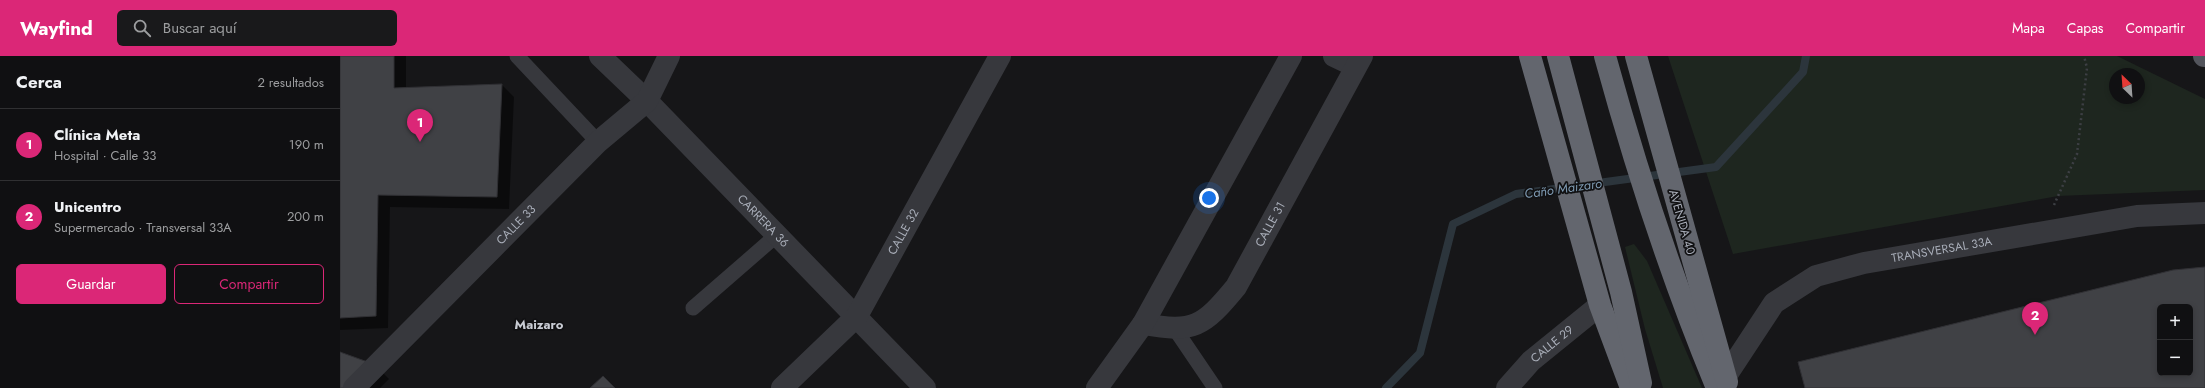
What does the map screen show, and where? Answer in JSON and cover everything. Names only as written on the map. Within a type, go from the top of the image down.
[{"type":"highway","points":[[1530,56],[1600,305],[1631,388]]},
{"type":"highway","points":[[1558,56],[1621,292],[1643,388]]},
{"type":"highway","name":"AVENIDA 40","points":[[1605,56],[1646,195],[1685,311],[1724,384]]},
{"type":"highway","name":"AVENIDA 40","points":[[1636,56],[1675,195],[1724,384]]},
{"type":"street","name":"CARRERA 36","points":[[600,56],[647,101],[857,316],[925,388]]},
{"type":"street","name":"CALLE 33","points":[[354,388],[598,142],[647,101],[669,56]]},
{"type":"street","name":"CALLE 32","points":[[782,388],[857,316],[1000,56]]},
{"type":"street","points":[[1096,388],[1143,324],[1291,56]]},
{"type":"street","points":[[1334,56],[1359,61]]},
{"type":"street","name":"CALLE 31","points":[[1143,324],[1175,329],[1193,326],[1215,311],[1236,288],[1359,61]]},
{"type":"street","name":"TRANSVERSAL 33A","points":[[1724,384],[1774,303],[1816,276],[1864,263],[2137,216],[2205,213]]},
{"type":"street","name":"CALLE 29","points":[[1507,388],[1531,361],[1600,305]]},
{"type":"lane","points":[[517,56],[598,142]]},
{"type":"lane","points":[[693,308],[778,235]]},
{"type":"lane","points":[[1175,329],[1215,388]]},
{"type":"path","points":[[2041,233],[2078,154],[2087,68],[2084,56]]},
{"type":"shaded area","points":[[1668,56],[2117,56],[2142,68],[2109,68],[2109,104],[2145,104],[2145,70],[2205,99],[2205,190],[2058,196],[1733,254]]},
{"type":"shaded area","points":[[1634,244],[1647,261],[1702,388],[1663,388],[1645,329],[1625,247]]},
{"type":"building","points":[[340,56],[394,56],[394,88],[502,84],[497,197],[378,195],[376,316],[340,318]]},
{"type":"building","points":[[2205,267],[2205,388],[1805,388],[1798,362],[2173,270]]},
{"type":"building","points":[[340,352],[376,365],[354,388],[340,388]]},
{"type":"building","points":[[603,376],[615,388],[590,388]]},
{"type":"waterway","name":"Caño Maizaro","points":[[1386,388],[1420,353],[1453,224],[1516,194],[1716,167],[1803,72],[1806,56]]},
{"type":"place","name":"Clínica Meta","points":[[420,142]]},
{"type":"place","name":"Unicentro","points":[[2035,335]]},
{"type":"district","name":"Maizaro","points":[[539,324]]}]
